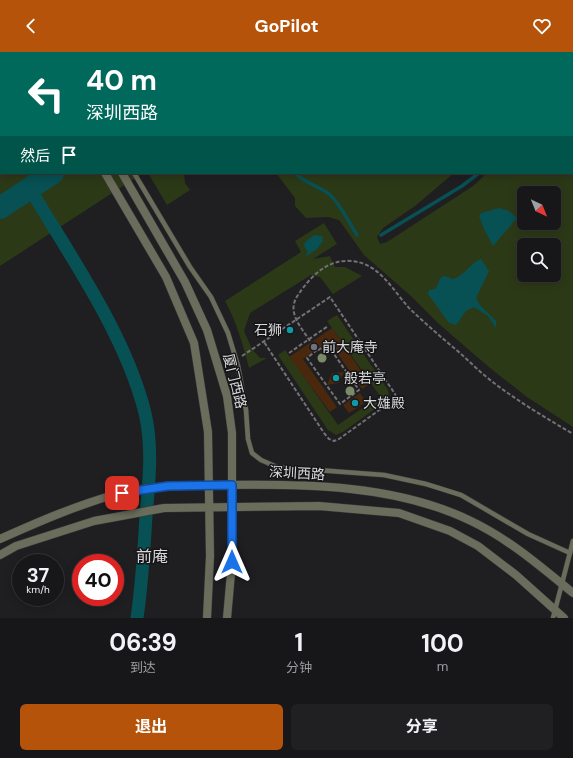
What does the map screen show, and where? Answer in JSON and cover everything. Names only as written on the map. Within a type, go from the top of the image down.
[{"type":"street","points":[[106,174],[166,277],[194,343],[208,432],[210,556],[207,618]]},
{"type":"street","name":"厦门西路","points":[[123,174],[185,282],[207,330],[227,396],[232,433],[232,562],[227,618]]},
{"type":"street","name":"深圳西路","points":[[0,539],[38,522],[122,493],[168,486],[290,484],[356,490],[399,497],[437,507],[470,520],[504,538],[573,594]]},
{"type":"street","points":[[0,555],[16,546],[94,521],[164,508],[319,506],[399,513],[450,531],[478,546],[516,574],[554,614],[564,618]]},
{"type":"lane","points":[[135,174],[190,267],[219,312],[228,333],[236,359],[246,410],[248,439],[252,453],[261,460],[277,467],[384,475],[426,484],[461,495],[528,534],[570,554]]},
{"type":"lane","points":[[554,614],[573,541]]},
{"type":"path","points":[[310,340],[296,320],[293,305],[297,296],[320,269],[339,262],[351,261],[360,263],[381,274],[410,308],[493,383],[573,434]]},
{"type":"path","points":[[236,359],[264,342],[330,297],[395,394],[396,398],[339,439],[334,441],[328,439],[264,342]]},
{"type":"path","points":[[289,352],[310,340],[328,326]]},
{"type":"path","points":[[327,344],[360,390],[340,404],[307,358],[317,351],[327,344]]},
{"type":"green space","points":[[0,174],[141,174],[0,266]]},
{"type":"green space","points":[[149,174],[184,174],[185,183],[190,190],[167,205]]},
{"type":"green space","points":[[277,174],[453,174],[415,206],[383,228],[377,237],[380,244],[387,242],[473,186],[486,174],[573,174],[573,427],[527,397],[490,368],[439,324],[412,297],[364,255],[339,220],[328,217],[306,218],[295,206],[295,198]]},
{"type":"green space","points":[[324,223],[337,244],[313,259],[330,256],[335,267],[345,267],[362,276],[333,294],[320,277],[311,275],[250,313],[244,331],[252,349],[260,358],[267,358],[249,368],[242,342],[225,301],[301,252],[295,241]]},
{"type":"green space","points":[[337,315],[388,390],[389,396],[387,400],[343,432],[336,435],[328,430],[278,355],[285,350],[338,425],[380,396],[327,321]]},
{"type":"water","points":[[499,208],[509,211],[517,218],[493,246],[479,216],[481,213]]},
{"type":"water","points":[[314,235],[322,236],[323,241],[317,249],[305,257],[308,252],[304,246],[305,242]]},
{"type":"water","points":[[481,259],[489,271],[476,298],[480,305],[496,321],[496,328],[488,316],[474,307],[466,311],[456,325],[449,323],[428,294],[429,290],[435,289],[440,278],[444,276],[452,279],[456,278]]},
{"type":"building","points":[[332,328],[370,384],[362,389],[329,341],[303,359],[337,407],[330,412],[289,357]]},
{"type":"building","name":"般若亭","points":[[344,372],[339,383],[327,385],[332,373]]},
{"type":"building","name":"大雄殿","points":[[360,393],[366,402],[349,413],[343,405]]},
{"type":"waterway","points":[[0,208],[51,174]]},
{"type":"waterway","points":[[296,174],[325,191],[333,198],[341,208],[357,235]]},
{"type":"waterway","points":[[381,235],[462,186],[478,174]]},
{"type":"waterway","points":[[30,189],[79,269],[111,326],[125,355],[145,413],[149,439],[150,464],[143,567],[137,618]]},
{"type":"place","name":"石狮","points":[[290,330]]},
{"type":"place","name":"前大庵寺","points":[[314,347]]},
{"type":"place","name":"般若亭","points":[[336,378]]},
{"type":"place","name":"大雄殿","points":[[355,403]]},
{"type":"district","name":"前庵","points":[[152,556]]},
{"type":"route","points":[[122,493],[168,486],[232,485],[232,562]]}]
